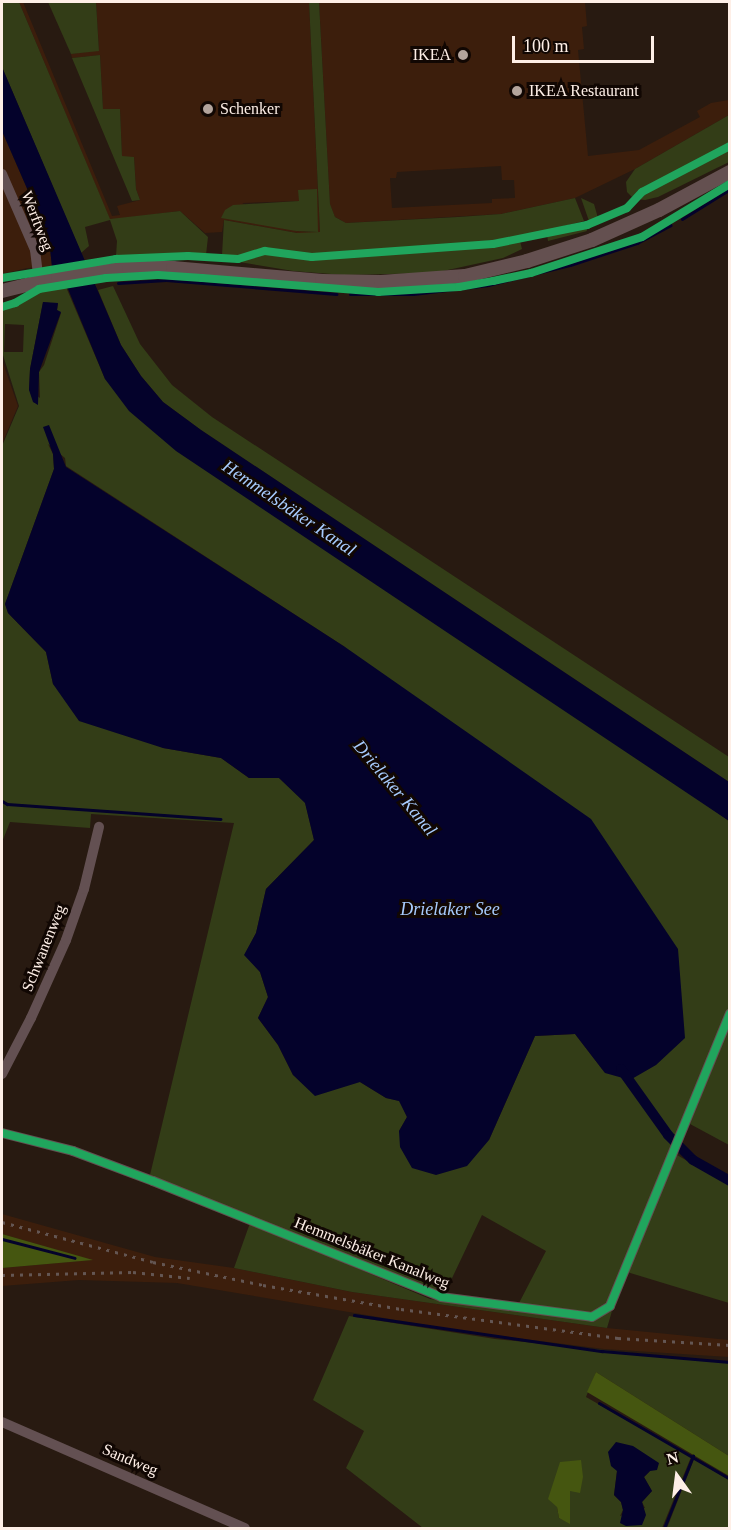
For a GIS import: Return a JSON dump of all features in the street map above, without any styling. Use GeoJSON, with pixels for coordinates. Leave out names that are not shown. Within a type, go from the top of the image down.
{"type":"FeatureCollection","features":[{"type":"Feature","properties":{"kind":"main road"},"geometry":{"type":"LineString","coordinates":[[2,291],[39,281],[91,272],[173,268],[322,281],[381,282],[465,276],[527,261],[592,240],[659,210],[729,172]]}},
{"type":"Feature","properties":{"kind":"street","name":"Werftweg"},"geometry":{"type":"LineString","coordinates":[[2,174],[35,250],[39,281]]}},
{"type":"Feature","properties":{"kind":"street","name":"Schwanenweg"},"geometry":{"type":"LineString","coordinates":[[2,1074],[66,940],[84,889],[99,827]]}},
{"type":"Feature","properties":{"kind":"street","name":"Hemmelsbäker Kanalweg"},"geometry":{"type":"LineString","coordinates":[[2,1133],[73,1151],[143,1177],[441,1297],[592,1317],[610,1306],[729,1014]]}},
{"type":"Feature","properties":{"kind":"street","name":"Sandweg"},"geometry":{"type":"LineString","coordinates":[[2,1422],[246,1528]]}},
{"type":"Feature","properties":{"kind":"shaded area"},"geometry":{"type":"Polygon","coordinates":[[[19,2],[23,2],[112,216],[120,215],[117,206],[140,200],[136,189],[134,157],[122,157],[120,109],[103,109],[100,55],[72,58],[71,54],[99,50],[96,2],[309,2],[320,233],[297,233],[224,220],[222,232],[205,233],[180,211],[110,220],[19,2]],[[299,201],[242,203],[296,231],[318,232],[299,201]]]}},
{"type":"Feature","properties":{"kind":"shaded area"},"geometry":{"type":"Polygon","coordinates":[[[319,2],[585,2],[587,26],[582,27],[584,49],[578,50],[588,156],[639,150],[700,117],[697,111],[711,103],[729,100],[729,115],[635,169],[575,198],[501,214],[346,223],[335,217],[330,205],[319,2]],[[501,166],[397,172],[396,178],[390,178],[392,208],[492,203],[492,199],[515,198],[514,180],[502,180],[501,166]]]}},
{"type":"Feature","properties":{"kind":"shaded area"},"geometry":{"type":"Polygon","coordinates":[[[2,131],[49,239],[52,267],[27,268],[2,274],[2,131]]]}},
{"type":"Feature","properties":{"kind":"shaded area"},"geometry":{"type":"Polygon","coordinates":[[[2,360],[18,406],[2,444],[2,360]]]}},
{"type":"Feature","properties":{"kind":"shaded area"},"geometry":{"type":"Polygon","coordinates":[[[2,1214],[155,1257],[234,1268],[352,1292],[607,1328],[729,1340],[729,1357],[604,1349],[467,1332],[177,1283],[79,1280],[2,1286],[2,1268],[91,1260],[2,1234],[2,1214]]]}},
{"type":"Feature","properties":{"kind":"green space"},"geometry":{"type":"Polygon","coordinates":[[[2,2],[19,2],[110,219],[180,211],[208,237],[206,255],[116,256],[117,241],[110,220],[85,227],[89,246],[81,253],[2,67],[2,2]]]}},
{"type":"Feature","properties":{"kind":"green space"},"geometry":{"type":"Polygon","coordinates":[[[48,2],[96,2],[99,51],[71,54],[48,2]]]}},
{"type":"Feature","properties":{"kind":"green space"},"geometry":{"type":"Polygon","coordinates":[[[309,2],[319,2],[330,204],[335,217],[346,223],[501,214],[575,198],[584,221],[528,235],[458,245],[307,254],[258,249],[242,256],[222,255],[224,220],[297,233],[320,232],[309,2]]]}},
{"type":"Feature","properties":{"kind":"green space"},"geometry":{"type":"Polygon","coordinates":[[[100,55],[103,109],[120,109],[122,156],[134,157],[136,189],[140,200],[132,201],[72,58],[100,55]]]}},
{"type":"Feature","properties":{"kind":"green space"},"geometry":{"type":"Polygon","coordinates":[[[729,115],[729,144],[632,197],[627,192],[626,182],[635,169],[729,115]]]}},
{"type":"Feature","properties":{"kind":"green space"},"geometry":{"type":"Polygon","coordinates":[[[729,148],[729,162],[658,197],[645,200],[636,199],[729,148]]]}},
{"type":"Feature","properties":{"kind":"green space"},"geometry":{"type":"Polygon","coordinates":[[[317,189],[318,232],[296,231],[221,218],[225,210],[233,205],[299,201],[298,190],[317,189]]]}},
{"type":"Feature","properties":{"kind":"green space"},"geometry":{"type":"Polygon","coordinates":[[[581,198],[594,204],[598,218],[589,221],[581,198]]]}},
{"type":"Feature","properties":{"kind":"green space"},"geometry":{"type":"Polygon","coordinates":[[[585,226],[587,231],[548,241],[547,235],[585,226]]]}},
{"type":"Feature","properties":{"kind":"green space"},"geometry":{"type":"Polygon","coordinates":[[[520,241],[522,249],[503,258],[434,273],[344,275],[293,271],[227,260],[246,259],[259,253],[311,258],[520,241]]]}},
{"type":"Feature","properties":{"kind":"green space"},"geometry":{"type":"Polygon","coordinates":[[[113,286],[140,344],[172,385],[212,417],[729,757],[729,782],[201,430],[163,402],[141,376],[121,345],[98,290],[113,286]]]}},
{"type":"Feature","properties":{"kind":"green space"},"geometry":{"type":"Polygon","coordinates":[[[66,287],[105,379],[729,821],[729,1014],[610,1299],[603,1309],[592,1313],[518,1305],[546,1251],[482,1215],[444,1295],[150,1175],[234,823],[91,814],[90,828],[10,822],[2,842],[2,446],[19,406],[2,352],[2,310],[17,306],[40,292],[66,287]],[[43,302],[30,369],[29,390],[40,398],[39,372],[44,365],[61,313],[57,310],[58,304],[43,302]],[[5,324],[4,352],[23,352],[24,325],[5,324]],[[48,444],[53,454],[54,469],[5,604],[8,613],[46,652],[53,684],[163,748],[221,758],[249,778],[279,778],[305,802],[314,840],[266,889],[256,933],[245,954],[260,972],[268,997],[258,1018],[278,1045],[293,1075],[360,1082],[386,1098],[400,1101],[407,1117],[399,1131],[489,1140],[535,1036],[575,1034],[605,1073],[345,647],[66,466],[65,458],[48,444]]]}},
{"type":"Feature","properties":{"kind":"green space"},"geometry":{"type":"Polygon","coordinates":[[[729,1027],[729,1145],[690,1124],[729,1027]]]}},
{"type":"Feature","properties":{"kind":"green space"},"geometry":{"type":"Polygon","coordinates":[[[677,1155],[729,1185],[729,1303],[627,1272],[677,1155]]]}},
{"type":"Feature","properties":{"kind":"green space"},"geometry":{"type":"Polygon","coordinates":[[[250,1223],[430,1299],[590,1321],[612,1311],[607,1328],[352,1292],[234,1268],[250,1223]]]}},
{"type":"Feature","properties":{"kind":"green space"},"geometry":{"type":"Polygon","coordinates":[[[2,1234],[93,1260],[2,1268],[2,1234]]]}},
{"type":"Feature","properties":{"kind":"green space"},"geometry":{"type":"Polygon","coordinates":[[[349,1316],[495,1339],[729,1363],[729,1456],[596,1372],[586,1397],[691,1457],[662,1528],[423,1528],[346,1468],[364,1431],[313,1400],[349,1316]],[[580,1460],[557,1507],[559,1518],[570,1523],[570,1491],[580,1460]],[[617,1471],[614,1495],[621,1502],[623,1510],[620,1516],[645,1508],[642,1502],[652,1491],[644,1477],[650,1471],[617,1471]]]}},
{"type":"Feature","properties":{"kind":"green space"},"geometry":{"type":"Polygon","coordinates":[[[596,1372],[729,1456],[729,1476],[587,1392],[596,1372]]]}},
{"type":"Feature","properties":{"kind":"green space"},"geometry":{"type":"Polygon","coordinates":[[[694,1459],[729,1480],[729,1528],[667,1528],[694,1459]]]}},
{"type":"Feature","properties":{"kind":"green space"},"geometry":{"type":"Polygon","coordinates":[[[581,1460],[583,1477],[580,1493],[570,1491],[570,1524],[559,1518],[557,1507],[548,1499],[560,1462],[581,1460]]]}},
{"type":"Feature","properties":{"kind":"water","name":"Hemmelsbäker Kanal"},"geometry":{"type":"Polygon","coordinates":[[[2,67],[121,345],[141,376],[163,402],[201,430],[729,782],[729,821],[176,451],[129,411],[105,379],[59,267],[52,267],[49,239],[2,131],[2,67]]]}},
{"type":"Feature","properties":{"kind":"water"},"geometry":{"type":"Polygon","coordinates":[[[43,302],[58,303],[57,310],[61,312],[39,372],[38,405],[33,402],[29,390],[30,369],[43,302]]]}},
{"type":"Feature","properties":{"kind":"water","name":"Drielaker See"},"geometry":{"type":"Polygon","coordinates":[[[49,425],[66,467],[345,647],[591,819],[678,949],[685,1038],[656,1065],[630,1080],[605,1073],[575,1034],[535,1036],[489,1140],[467,1166],[436,1175],[412,1168],[400,1147],[399,1131],[407,1117],[399,1101],[386,1098],[360,1082],[315,1096],[293,1075],[278,1045],[258,1018],[268,997],[260,972],[244,955],[256,933],[266,889],[314,840],[305,803],[279,778],[249,778],[221,758],[163,748],[79,721],[53,684],[46,652],[8,613],[5,604],[54,469],[53,454],[43,427],[49,425]]]}},
{"type":"Feature","properties":{"kind":"water"},"geometry":{"type":"Polygon","coordinates":[[[616,1442],[633,1446],[659,1463],[657,1470],[650,1471],[644,1477],[652,1491],[642,1502],[646,1515],[642,1525],[626,1526],[620,1523],[623,1510],[621,1502],[614,1495],[617,1471],[611,1466],[608,1452],[616,1442]]]}},
{"type":"Feature","properties":{"kind":"pier"},"geometry":{"type":"Polygon","coordinates":[[[87,263],[94,282],[63,287],[57,268],[87,263]]]}},
{"type":"Feature","properties":{"kind":"waterway"},"geometry":{"type":"LineString","coordinates":[[682,219],[730,189]]}},
{"type":"Feature","properties":{"kind":"waterway"},"geometry":{"type":"LineString","coordinates":[[350,294],[413,294],[488,285],[570,265],[637,243],[671,225]]}},
{"type":"Feature","properties":{"kind":"waterway"},"geometry":{"type":"LineString","coordinates":[[118,283],[166,280],[336,294]]}},
{"type":"Feature","properties":{"kind":"waterway"},"geometry":{"type":"LineString","coordinates":[[2,801],[7,804],[220,819]]}},
{"type":"Feature","properties":{"kind":"waterway","name":"Drielaker Kanal"},"geometry":{"type":"LineString","coordinates":[[621,1069],[668,1135],[693,1160],[730,1181]]}},
{"type":"Feature","properties":{"kind":"waterway"},"geometry":{"type":"LineString","coordinates":[[2,1239],[75,1258]]}},
{"type":"Feature","properties":{"kind":"waterway"},"geometry":{"type":"LineString","coordinates":[[354,1315],[602,1351],[730,1362]]}},
{"type":"Feature","properties":{"kind":"waterway"},"geometry":{"type":"LineString","coordinates":[[599,1403],[730,1479]]}},
{"type":"Feature","properties":{"kind":"waterway"},"geometry":{"type":"LineString","coordinates":[[664,1528],[693,1456]]}},
{"type":"Feature","properties":{"kind":"railway"},"geometry":{"type":"LineString","coordinates":[[2,1222],[153,1262],[263,1285],[401,1309],[618,1338],[730,1345]]}},
{"type":"Feature","properties":{"kind":"railway"},"geometry":{"type":"LineString","coordinates":[[2,1275],[133,1272],[190,1278]]}},
{"type":"Feature","properties":{"kind":"cycle path"},"geometry":{"type":"LineString","coordinates":[[2,278],[116,259],[188,256],[238,259],[265,251],[312,257],[493,244],[587,225],[627,208],[642,192],[730,146]]}},
{"type":"Feature","properties":{"kind":"cycle path"},"geometry":{"type":"LineString","coordinates":[[2,307],[15,303],[39,289],[106,278],[158,275],[378,292],[459,287],[531,273],[642,237],[730,184]]}},
{"type":"Feature","properties":{"kind":"cycle path"},"geometry":{"type":"LineString","coordinates":[[2,1133],[73,1151],[441,1297],[592,1317],[610,1306],[730,1014]]}},
{"type":"Feature","properties":{"kind":"place","name":"IKEA"},"geometry":{"type":"Point","coordinates":[463,55]}},
{"type":"Feature","properties":{"kind":"place","name":"IKEA Restaurant"},"geometry":{"type":"Point","coordinates":[517,91]}},
{"type":"Feature","properties":{"kind":"place","name":"Schenker"},"geometry":{"type":"Point","coordinates":[208,109]}}]}
